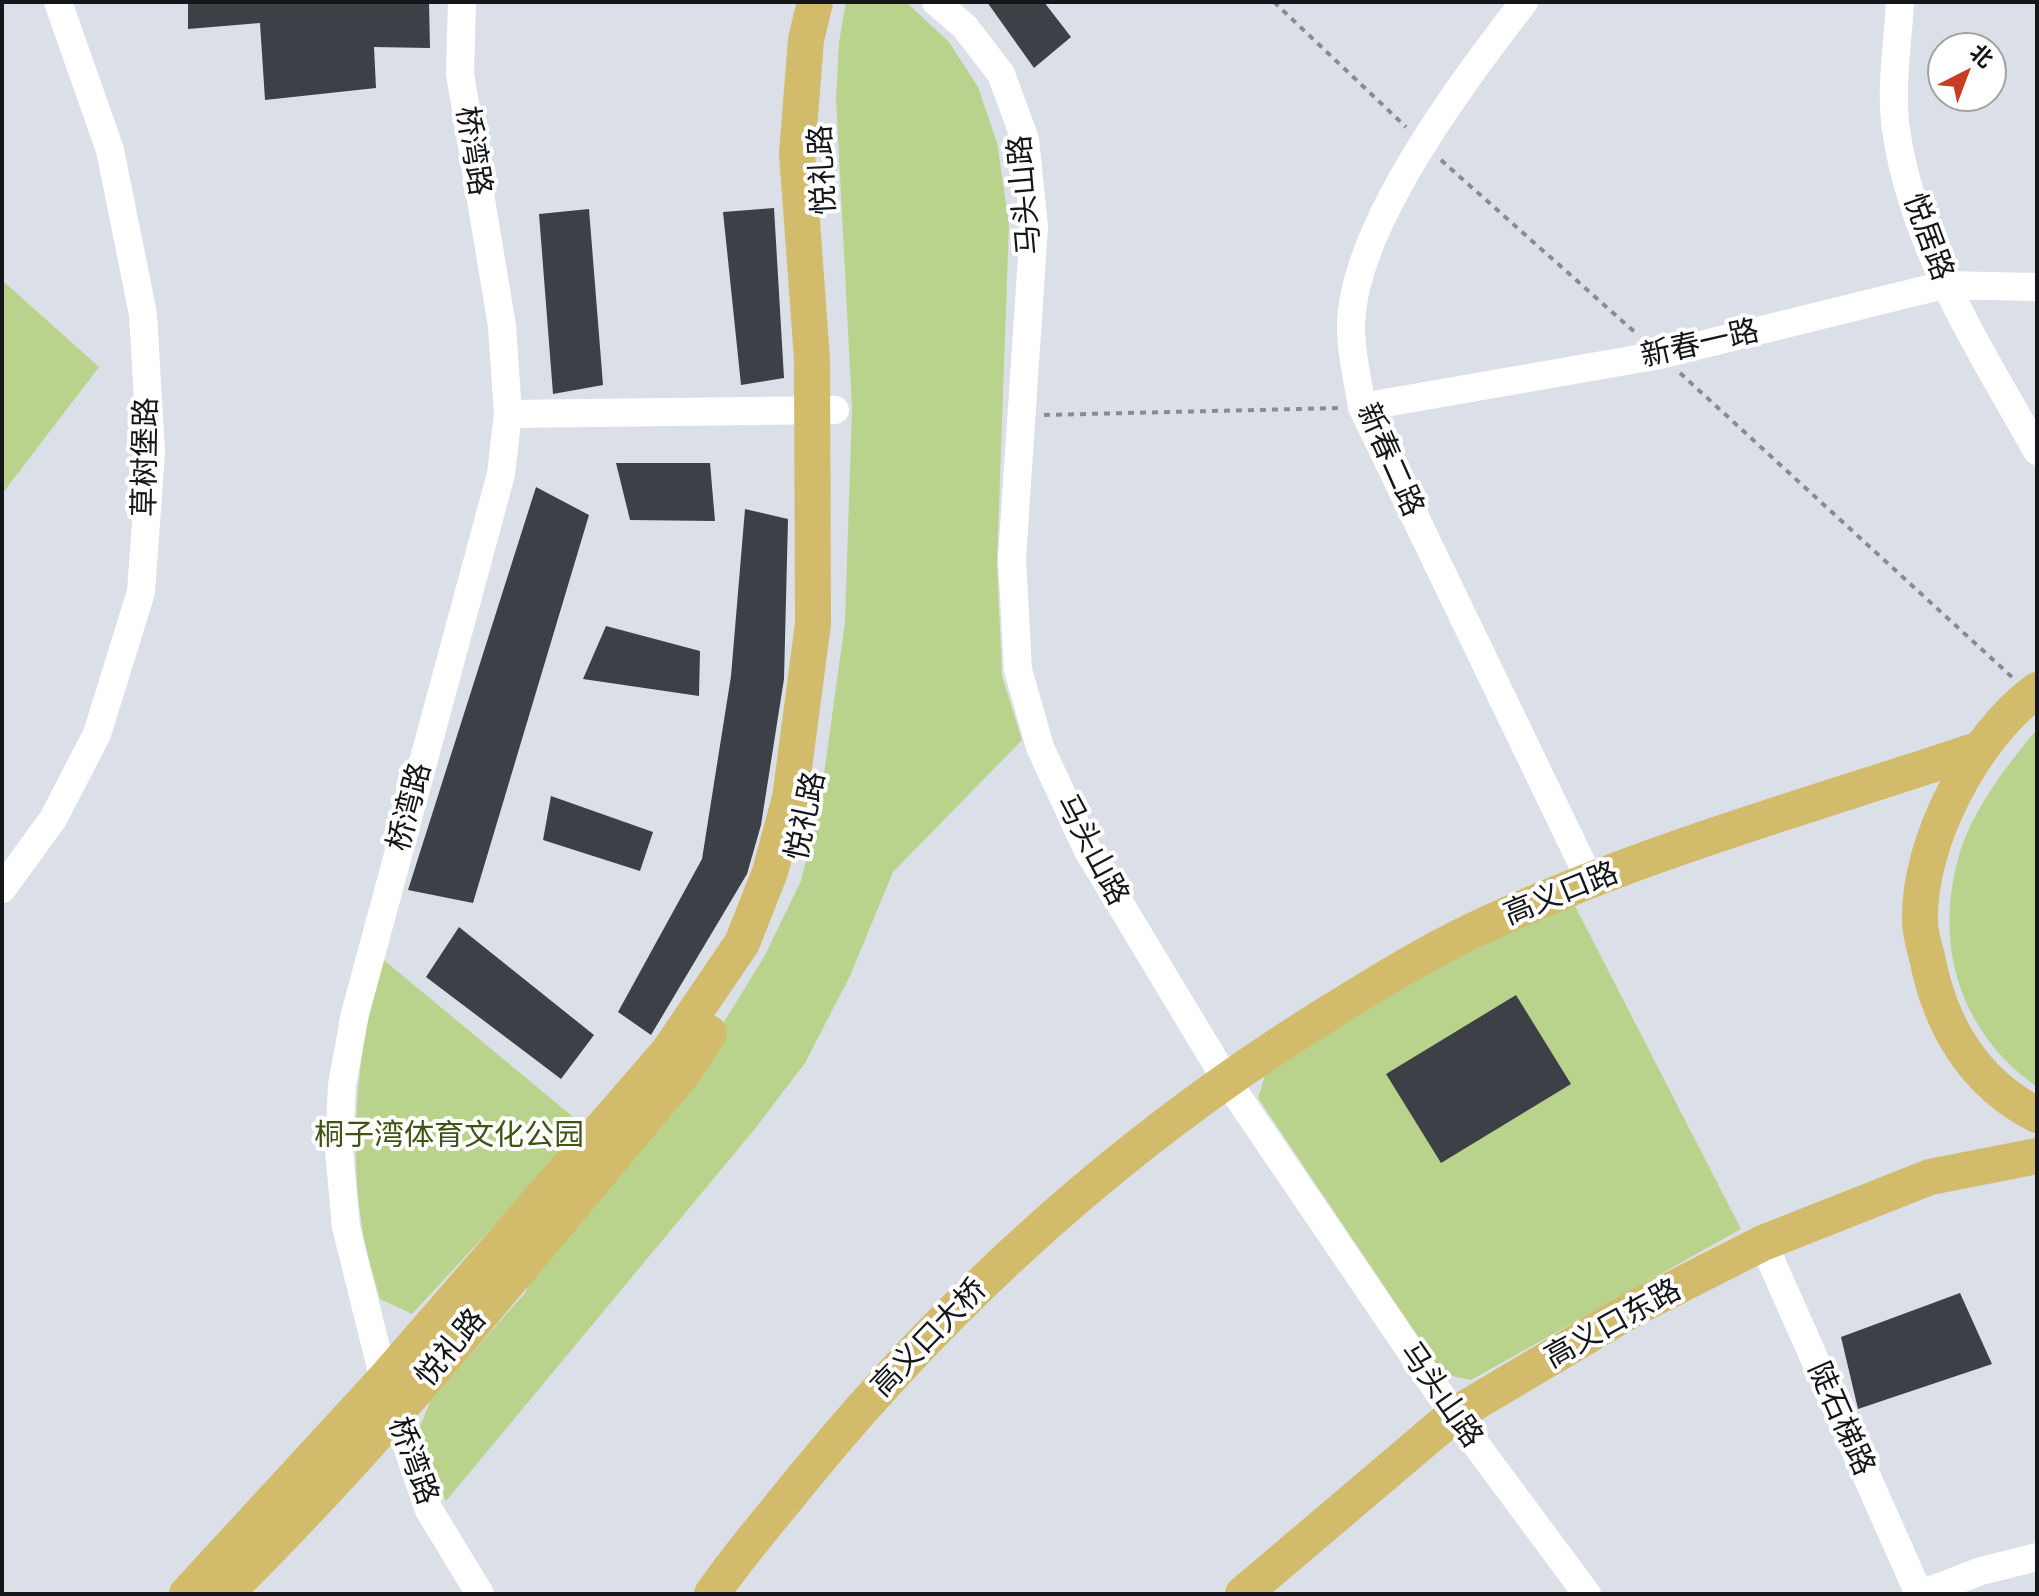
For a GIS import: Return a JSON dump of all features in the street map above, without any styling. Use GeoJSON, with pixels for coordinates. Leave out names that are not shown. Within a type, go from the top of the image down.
{"type":"FeatureCollection","features":[{"type":"Feature","properties":{"kind":"main road","name":"悦礼路"},"geometry":{"type":"LineString","coordinates":[[815,2],[806,40],[797,153],[824,410]]}},
{"type":"Feature","properties":{"kind":"main road","name":"悦礼路"},"geometry":{"type":"LineString","coordinates":[[328,1464],[390,1397],[668,1052],[742,943],[770,872],[790,798],[811,640],[824,410],[818,83],[830,2]]}},
{"type":"Feature","properties":{"kind":"main road"},"geometry":{"type":"LineString","coordinates":[[2037,690],[1980,749],[1946,804],[1928,867],[1920,921],[1931,980],[1950,1033],[1982,1076],[2037,1115]]}},
{"type":"Feature","properties":{"kind":"main road","name":"高义口路"},"geometry":{"type":"LineString","coordinates":[[1178,1114],[1225,1078],[1357,996],[1469,932],[1590,880],[1980,749]]}},
{"type":"Feature","properties":{"kind":"main road","name":"高义口大桥"},"geometry":{"type":"LineString","coordinates":[[712,1594],[846,1426],[923,1342],[1034,1231],[1178,1114]]}},
{"type":"Feature","properties":{"kind":"main road","name":"高义口东路"},"geometry":{"type":"LineString","coordinates":[[1243,1594],[1454,1415],[1631,1310],[1763,1243],[1930,1177],[2037,1156]]}},
{"type":"Feature","properties":{"kind":"main road"},"geometry":{"type":"LineString","coordinates":[[187,1594],[328,1464]]}},
{"type":"Feature","properties":{"kind":"main road"},"geometry":{"type":"LineString","coordinates":[[225,1594],[328,1464]]}},
{"type":"Feature","properties":{"kind":"street","name":"草树堡路"},"geometry":{"type":"LineString","coordinates":[[2,889],[53,819],[97,734],[141,592],[151,452],[143,314],[110,150],[58,2]]}},
{"type":"Feature","properties":{"kind":"street","name":"桥湾路"},"geometry":{"type":"LineString","coordinates":[[462,2],[460,74],[502,326],[508,414],[501,474],[355,1014],[342,1085],[339,1150],[346,1227],[390,1397],[429,1510],[480,1594]]}},
{"type":"Feature","properties":{"kind":"street","name":"马头山路"},"geometry":{"type":"LineString","coordinates":[[936,2],[965,27],[1001,74],[1025,139],[1034,227],[1013,574],[1018,670],[1040,747],[1087,849],[1225,1078],[1454,1415],[1587,1594]]}},
{"type":"Feature","properties":{"kind":"street","name":"新春二路"},"geometry":{"type":"LineString","coordinates":[[1524,2],[1424,144],[1386,211],[1362,269],[1351,327],[1362,407],[1590,880]]}},
{"type":"Feature","properties":{"kind":"street","name":"悦居路"},"geometry":{"type":"LineString","coordinates":[[1900,2],[1896,127],[1909,190],[1944,285],[2037,451]]}},
{"type":"Feature","properties":{"kind":"street","name":"新春一路"},"geometry":{"type":"LineString","coordinates":[[1362,407],[1660,355],[1944,285],[2037,287]]}},
{"type":"Feature","properties":{"kind":"street"},"geometry":{"type":"LineString","coordinates":[[508,414],[824,410]]}},
{"type":"Feature","properties":{"kind":"street","name":"陡石梯路"},"geometry":{"type":"LineString","coordinates":[[1763,1243],[1920,1594]]}},
{"type":"Feature","properties":{"kind":"street"},"geometry":{"type":"LineString","coordinates":[[1920,1594],[1981,1571],[2037,1557]]}},
{"type":"Feature","properties":{"kind":"path"},"geometry":{"type":"LineString","coordinates":[[1022,415],[1362,407]]}},
{"type":"Feature","properties":{"kind":"green space"},"geometry":{"type":"Polygon","coordinates":[[[846,2],[906,2],[949,42],[978,87],[997,143],[1009,224],[997,563],[1002,676],[1022,740],[893,872],[850,976],[805,1063],[754,1130],[446,1501],[421,1449],[418,1432],[431,1399],[525,1293],[541,1255],[688,1080],[764,957],[801,881],[820,803],[845,622],[852,408],[836,98],[839,42],[846,2]]]}},
{"type":"Feature","properties":{"kind":"green space"},"geometry":{"type":"Polygon","coordinates":[[[2,280],[99,367],[2,494],[2,280]]]}},
{"type":"Feature","properties":{"kind":"green space"},"geometry":{"type":"Polygon","coordinates":[[[2037,729],[2037,1087],[1989,1041],[1972,1015],[1952,956],[1950,925],[1951,892],[1958,859],[1971,824],[2002,774],[2037,729]]]}},
{"type":"Feature","properties":{"kind":"green space"},"geometry":{"type":"Polygon","coordinates":[[[1574,904],[1741,1229],[1471,1380],[1443,1374],[1258,1098],[1266,1072],[1475,944],[1574,904]]]}},
{"type":"Feature","properties":{"kind":"green space","name":"桐子湾体育文化公园"},"geometry":{"type":"Polygon","coordinates":[[[379,956],[590,1131],[514,1204],[412,1314],[380,1299],[364,1240],[357,1186],[358,1087],[379,956]]]}},
{"type":"Feature","properties":{"kind":"building"},"geometry":{"type":"Polygon","coordinates":[[[188,2],[429,2],[430,48],[374,47],[376,88],[265,100],[260,23],[188,29],[188,2]]]}},
{"type":"Feature","properties":{"kind":"building"},"geometry":{"type":"Polygon","coordinates":[[[987,2],[1044,2],[1071,37],[1034,68],[987,2]]]}},
{"type":"Feature","properties":{"kind":"building"},"geometry":{"type":"Polygon","coordinates":[[[774,208],[784,378],[741,385],[723,212],[774,208]]]}},
{"type":"Feature","properties":{"kind":"building"},"geometry":{"type":"Polygon","coordinates":[[[589,209],[603,385],[553,394],[539,214],[589,209]]]}},
{"type":"Feature","properties":{"kind":"building"},"geometry":{"type":"Polygon","coordinates":[[[616,463],[710,463],[715,521],[630,520],[616,463]]]}},
{"type":"Feature","properties":{"kind":"building"},"geometry":{"type":"Polygon","coordinates":[[[536,487],[589,515],[473,903],[408,890],[536,487]]]}},
{"type":"Feature","properties":{"kind":"building"},"geometry":{"type":"Polygon","coordinates":[[[745,509],[788,519],[784,679],[761,825],[747,874],[651,1035],[618,1012],[702,859],[731,676],[745,509]]]}},
{"type":"Feature","properties":{"kind":"building"},"geometry":{"type":"Polygon","coordinates":[[[606,626],[700,651],[699,696],[583,679],[606,626]]]}},
{"type":"Feature","properties":{"kind":"building"},"geometry":{"type":"Polygon","coordinates":[[[551,796],[653,832],[640,871],[543,840],[551,796]]]}},
{"type":"Feature","properties":{"kind":"building"},"geometry":{"type":"Polygon","coordinates":[[[459,927],[594,1035],[561,1079],[426,977],[459,927]]]}},
{"type":"Feature","properties":{"kind":"building"},"geometry":{"type":"Polygon","coordinates":[[[1516,995],[1571,1084],[1441,1163],[1386,1074],[1516,995]]]}},
{"type":"Feature","properties":{"kind":"building"},"geometry":{"type":"Polygon","coordinates":[[[1960,1293],[1992,1364],[1858,1409],[1841,1337],[1960,1293]]]}}]}
